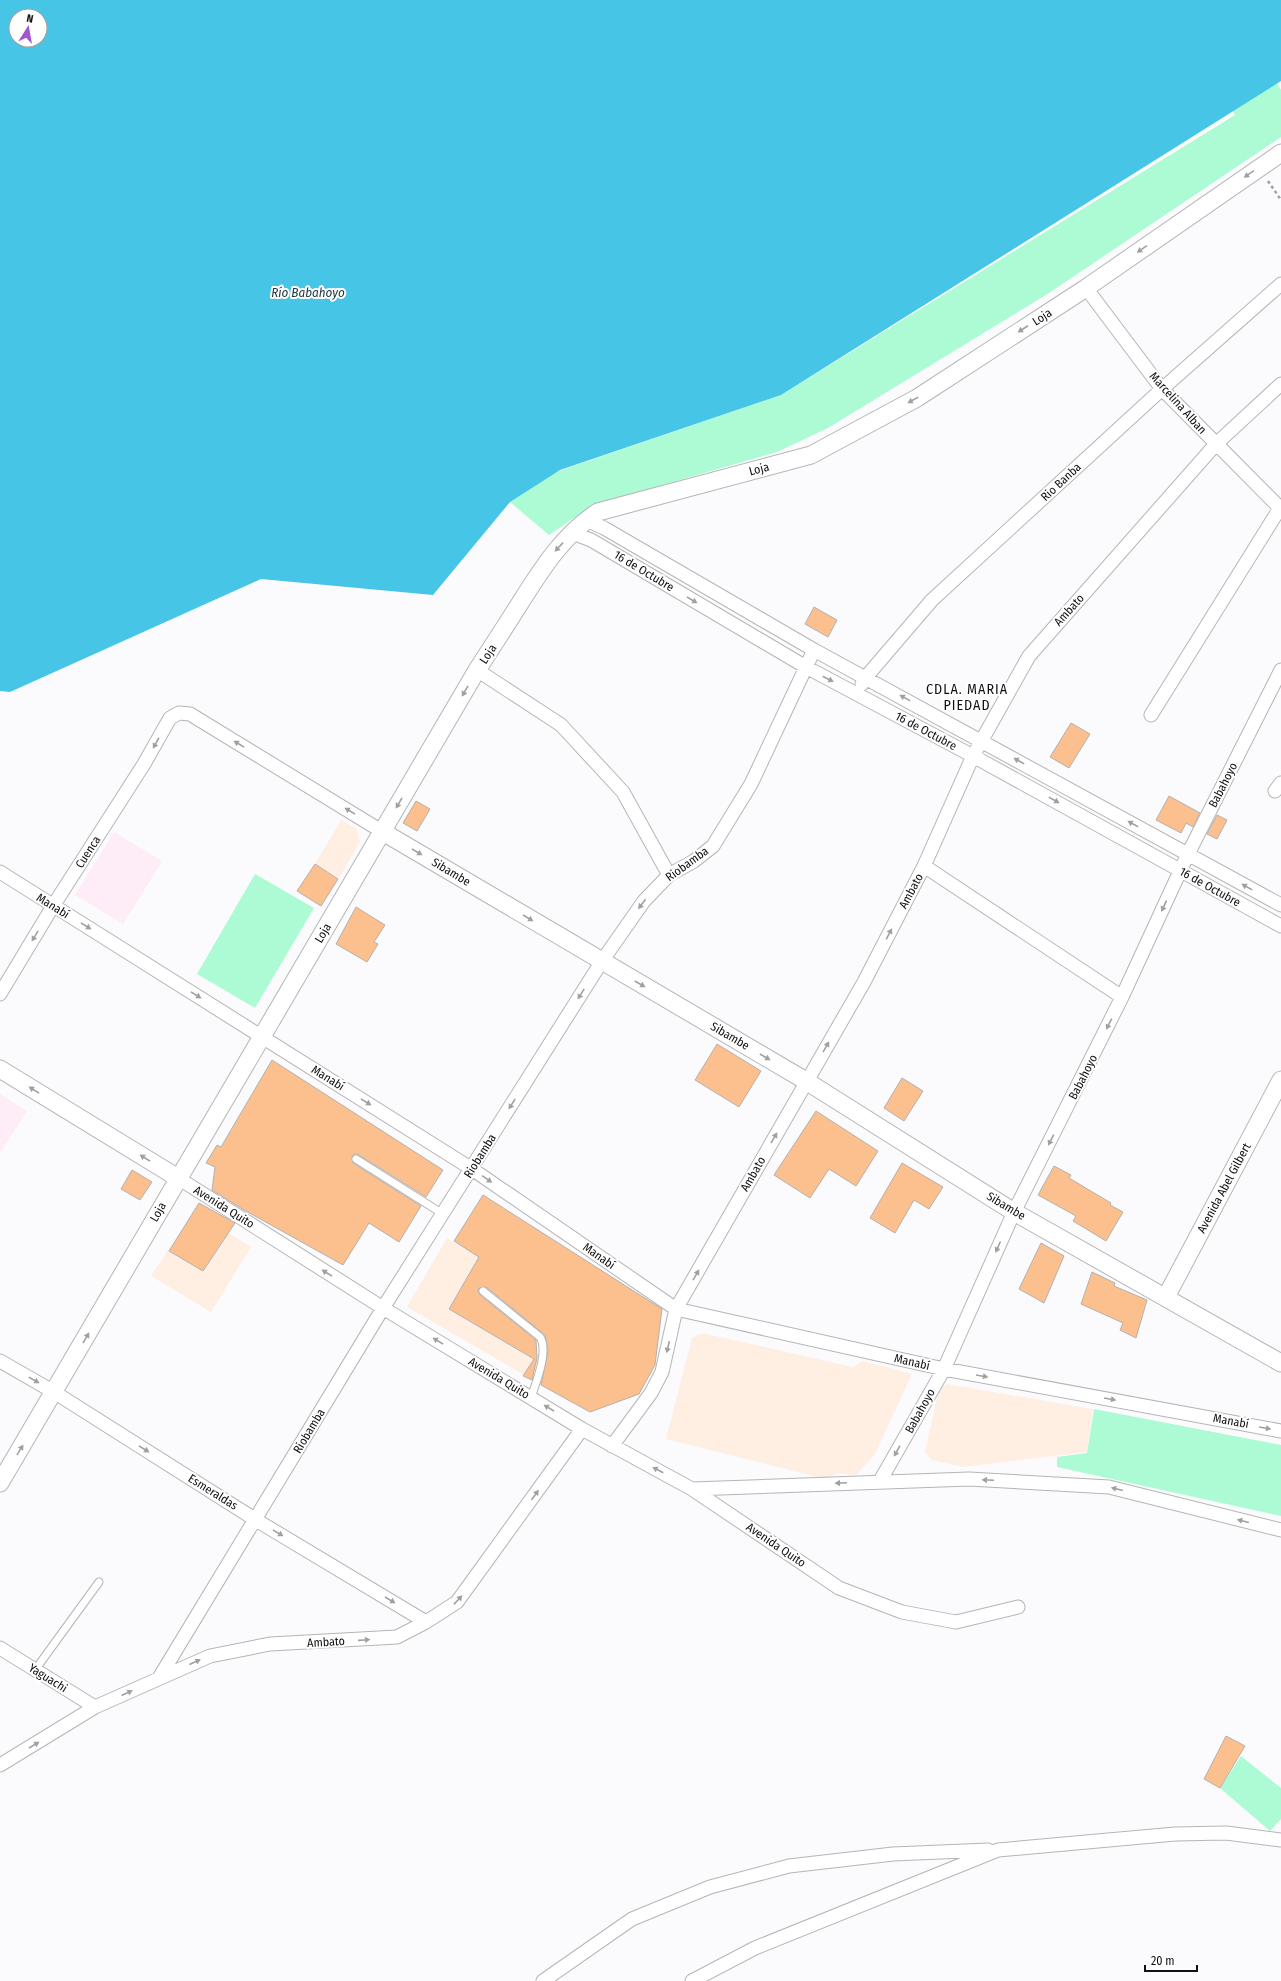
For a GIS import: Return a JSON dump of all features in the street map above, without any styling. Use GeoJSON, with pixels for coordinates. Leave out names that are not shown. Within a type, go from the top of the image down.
{"type":"FeatureCollection","features":[{"type":"Feature","properties":{"kind":"street","name":"Loja"},"geometry":{"type":"LineString","coordinates":[[0,1483],[477,670],[550,556],[572,533],[586,520],[598,512],[811,455],[917,398],[1086,288],[1281,153]]}},
{"type":"Feature","properties":{"kind":"street","name":"Rio Banba"},"geometry":{"type":"LineString","coordinates":[[857,694],[866,677],[932,600],[1162,389],[1281,284]]}},
{"type":"Feature","properties":{"kind":"street","name":"Marcelina Alban"},"geometry":{"type":"LineString","coordinates":[[1086,288],[1162,389],[1280,508]]}},
{"type":"Feature","properties":{"kind":"street","name":"Ambato"},"geometry":{"type":"LineString","coordinates":[[612,1446],[651,1393],[662,1372],[676,1309],[864,982],[924,866],[981,740],[1028,656],[1216,444],[1281,384]]}},
{"type":"Feature","properties":{"kind":"street"},"geometry":{"type":"LineString","coordinates":[[1151,715],[1280,508]]}},
{"type":"Feature","properties":{"kind":"street","name":"16 de Octubre"},"geometry":{"type":"LineString","coordinates":[[586,520],[604,528],[814,650],[866,677],[1281,905]]}},
{"type":"Feature","properties":{"kind":"street","name":"16 de Octubre"},"geometry":{"type":"LineString","coordinates":[[572,533],[591,540],[806,668],[973,756],[1281,926]]}},
{"type":"Feature","properties":{"kind":"street","name":"Riobamba"},"geometry":{"type":"LineString","coordinates":[[159,1678],[383,1308],[602,961],[644,901],[669,875],[694,861],[713,846],[751,784],[814,650]]}},
{"type":"Feature","properties":{"kind":"street"},"geometry":{"type":"LineString","coordinates":[[477,670],[561,725],[623,792],[669,875]]}},
{"type":"Feature","properties":{"kind":"street","name":"Babahoyo"},"geometry":{"type":"LineString","coordinates":[[880,1481],[944,1369],[1014,1212],[1122,997],[1188,854],[1281,670]]}},
{"type":"Feature","properties":{"kind":"street","name":"Sibambe"},"geometry":{"type":"LineString","coordinates":[[179,713],[190,714],[383,832],[806,1081],[1014,1212],[1281,1362]]}},
{"type":"Feature","properties":{"kind":"street","name":"Cuenca"},"geometry":{"type":"LineString","coordinates":[[0,994],[53,906],[144,764],[170,718],[179,713]]}},
{"type":"Feature","properties":{"kind":"street"},"geometry":{"type":"LineString","coordinates":[[924,866],[1122,997]]}},
{"type":"Feature","properties":{"kind":"street","name":"Manabí"},"geometry":{"type":"LineString","coordinates":[[0,872],[472,1169],[676,1309],[944,1369],[1281,1431]]}},
{"type":"Feature","properties":{"kind":"street","name":"Avenida Quito"},"geometry":{"type":"LineString","coordinates":[[0,1069],[178,1178],[383,1308],[582,1429],[692,1488],[839,1588],[902,1612],[956,1622],[1018,1607]]}},
{"type":"Feature","properties":{"kind":"street","name":"Avenida Abel Gilbert"},"geometry":{"type":"LineString","coordinates":[[1166,1297],[1281,1080]]}},
{"type":"Feature","properties":{"kind":"street","name":"Esmeraldas"},"geometry":{"type":"LineString","coordinates":[[0,1361],[54,1392],[256,1520],[426,1622]]}},
{"type":"Feature","properties":{"kind":"street","name":"Ambato"},"geometry":{"type":"LineString","coordinates":[[0,1765],[95,1707],[210,1656],[270,1644],[397,1637],[426,1622],[457,1602],[582,1429]]}},
{"type":"Feature","properties":{"kind":"street"},"geometry":{"type":"LineString","coordinates":[[692,1488],[969,1479],[1109,1486],[1281,1530]]}},
{"type":"Feature","properties":{"kind":"street","name":"Yaguachi"},"geometry":{"type":"LineString","coordinates":[[0,1648],[95,1707]]}},
{"type":"Feature","properties":{"kind":"street"},"geometry":{"type":"LineString","coordinates":[[543,1981],[632,1919],[710,1887],[789,1866],[892,1854],[998,1850],[1175,1834],[1226,1833],[1281,1840]]}},
{"type":"Feature","properties":{"kind":"street"},"geometry":{"type":"LineString","coordinates":[[692,1981],[755,1948],[998,1850]]}},
{"type":"Feature","properties":{"kind":"lane"},"geometry":{"type":"LineString","coordinates":[[356,1159],[443,1214]]}},
{"type":"Feature","properties":{"kind":"lane"},"geometry":{"type":"LineString","coordinates":[[483,1291],[540,1337],[543,1342],[544,1348],[540,1369],[531,1398]]}},
{"type":"Feature","properties":{"kind":"lane"},"geometry":{"type":"LineString","coordinates":[[35,1670],[99,1582]]}},
{"type":"Feature","properties":{"kind":"shaded area"},"geometry":{"type":"Polygon","coordinates":[[[341,820],[357,829],[360,842],[339,878],[315,864],[341,820]]]}},
{"type":"Feature","properties":{"kind":"shaded area"},"geometry":{"type":"Polygon","coordinates":[[[114,832],[162,861],[123,924],[75,895],[114,832]]]}},
{"type":"Feature","properties":{"kind":"shaded area"},"geometry":{"type":"Polygon","coordinates":[[[0,1094],[27,1111],[0,1153],[0,1094]]]}},
{"type":"Feature","properties":{"kind":"shaded area"},"geometry":{"type":"Polygon","coordinates":[[[229,1233],[251,1247],[211,1312],[151,1276],[168,1250],[203,1271],[229,1233]]]}},
{"type":"Feature","properties":{"kind":"shaded area"},"geometry":{"type":"Polygon","coordinates":[[[447,1238],[479,1257],[448,1309],[533,1359],[524,1375],[407,1307],[447,1238]]]}},
{"type":"Feature","properties":{"kind":"shaded area"},"geometry":{"type":"Polygon","coordinates":[[[702,1333],[853,1367],[863,1361],[912,1374],[875,1454],[856,1475],[838,1473],[826,1479],[666,1439],[692,1338],[702,1333]]]}},
{"type":"Feature","properties":{"kind":"shaded area"},"geometry":{"type":"Polygon","coordinates":[[[947,1384],[1093,1409],[1087,1452],[963,1467],[932,1460],[925,1452],[939,1388],[947,1384]]]}},
{"type":"Feature","properties":{"kind":"green space"},"geometry":{"type":"Polygon","coordinates":[[[1274,78],[1281,90],[1281,137],[1049,293],[828,428],[777,452],[593,505],[549,535],[510,502],[527,482],[781,395],[1235,115],[1229,106],[1274,78]]]}},
{"type":"Feature","properties":{"kind":"green space"},"geometry":{"type":"Polygon","coordinates":[[[255,874],[314,908],[255,1008],[197,974],[255,874]]]}},
{"type":"Feature","properties":{"kind":"green space"},"geometry":{"type":"Polygon","coordinates":[[[1094,1409],[1281,1445],[1281,1516],[1057,1467],[1057,1457],[1087,1453],[1094,1409]]]}},
{"type":"Feature","properties":{"kind":"green space"},"geometry":{"type":"Polygon","coordinates":[[[1241,1756],[1281,1788],[1281,1819],[1270,1831],[1220,1788],[1241,1756]]]}},
{"type":"Feature","properties":{"kind":"water","name":"Río Babahoyo"},"geometry":{"type":"Polygon","coordinates":[[[0,0],[1281,0],[1281,81],[781,395],[560,470],[510,502],[433,595],[261,579],[10,692],[0,691],[0,0]]]}},
{"type":"Feature","properties":{"kind":"building"},"geometry":{"type":"Polygon","coordinates":[[[814,607],[837,620],[828,637],[805,624],[814,607]]]}},
{"type":"Feature","properties":{"kind":"building"},"geometry":{"type":"Polygon","coordinates":[[[1071,723],[1090,734],[1069,768],[1050,757],[1071,723]]]}},
{"type":"Feature","properties":{"kind":"building"},"geometry":{"type":"Polygon","coordinates":[[[1169,796],[1200,813],[1193,827],[1186,823],[1181,833],[1156,820],[1169,796]]]}},
{"type":"Feature","properties":{"kind":"building"},"geometry":{"type":"Polygon","coordinates":[[[416,801],[430,809],[417,831],[403,823],[416,801]]]}},
{"type":"Feature","properties":{"kind":"building"},"geometry":{"type":"Polygon","coordinates":[[[1217,815],[1227,820],[1217,839],[1207,834],[1217,815]]]}},
{"type":"Feature","properties":{"kind":"building"},"geometry":{"type":"Polygon","coordinates":[[[315,864],[338,879],[321,906],[297,891],[315,864]]]}},
{"type":"Feature","properties":{"kind":"building"},"geometry":{"type":"Polygon","coordinates":[[[356,907],[385,925],[374,942],[378,944],[367,962],[336,944],[356,907]]]}},
{"type":"Feature","properties":{"kind":"building"},"geometry":{"type":"Polygon","coordinates":[[[717,1044],[761,1071],[739,1107],[695,1080],[717,1044]]]}},
{"type":"Feature","properties":{"kind":"building"},"geometry":{"type":"Polygon","coordinates":[[[272,1060],[443,1170],[426,1197],[359,1155],[354,1154],[352,1157],[353,1163],[421,1206],[399,1242],[369,1223],[343,1265],[244,1210],[212,1190],[215,1167],[206,1163],[217,1145],[221,1147],[272,1060]]]}},
{"type":"Feature","properties":{"kind":"building"},"geometry":{"type":"Polygon","coordinates":[[[902,1078],[923,1091],[904,1121],[884,1108],[902,1078]]]}},
{"type":"Feature","properties":{"kind":"building"},"geometry":{"type":"Polygon","coordinates":[[[816,1111],[878,1151],[856,1186],[829,1169],[810,1198],[774,1175],[816,1111]]]}},
{"type":"Feature","properties":{"kind":"building"},"geometry":{"type":"Polygon","coordinates":[[[902,1163],[943,1187],[929,1209],[914,1200],[895,1233],[870,1218],[902,1163]]]}},
{"type":"Feature","properties":{"kind":"building"},"geometry":{"type":"Polygon","coordinates":[[[1054,1166],[1071,1175],[1069,1178],[1111,1203],[1110,1205],[1123,1212],[1106,1241],[1073,1221],[1076,1216],[1038,1195],[1054,1166]]]}},
{"type":"Feature","properties":{"kind":"building"},"geometry":{"type":"Polygon","coordinates":[[[132,1170],[152,1182],[140,1200],[121,1189],[132,1170]]]}},
{"type":"Feature","properties":{"kind":"building"},"geometry":{"type":"Polygon","coordinates":[[[483,1195],[662,1309],[655,1365],[639,1394],[590,1412],[541,1385],[548,1351],[545,1335],[486,1287],[479,1288],[478,1291],[480,1295],[536,1340],[537,1358],[532,1380],[523,1376],[534,1359],[449,1309],[479,1257],[454,1241],[483,1195]]]}},
{"type":"Feature","properties":{"kind":"building"},"geometry":{"type":"Polygon","coordinates":[[[199,1203],[235,1223],[203,1271],[169,1251],[199,1203]]]}},
{"type":"Feature","properties":{"kind":"building"},"geometry":{"type":"Polygon","coordinates":[[[1041,1243],[1064,1256],[1044,1303],[1019,1289],[1041,1243]]]}},
{"type":"Feature","properties":{"kind":"building"},"geometry":{"type":"Polygon","coordinates":[[[1092,1272],[1115,1283],[1114,1286],[1147,1300],[1136,1338],[1120,1330],[1123,1323],[1081,1304],[1092,1272]]]}},
{"type":"Feature","properties":{"kind":"building"},"geometry":{"type":"Polygon","coordinates":[[[1226,1736],[1245,1746],[1220,1788],[1204,1779],[1226,1736]]]}},
{"type":"Feature","properties":{"kind":"district","name":"CDLA. MARIA PIEDAD"},"geometry":{"type":"Point","coordinates":[967,698]}}]}
